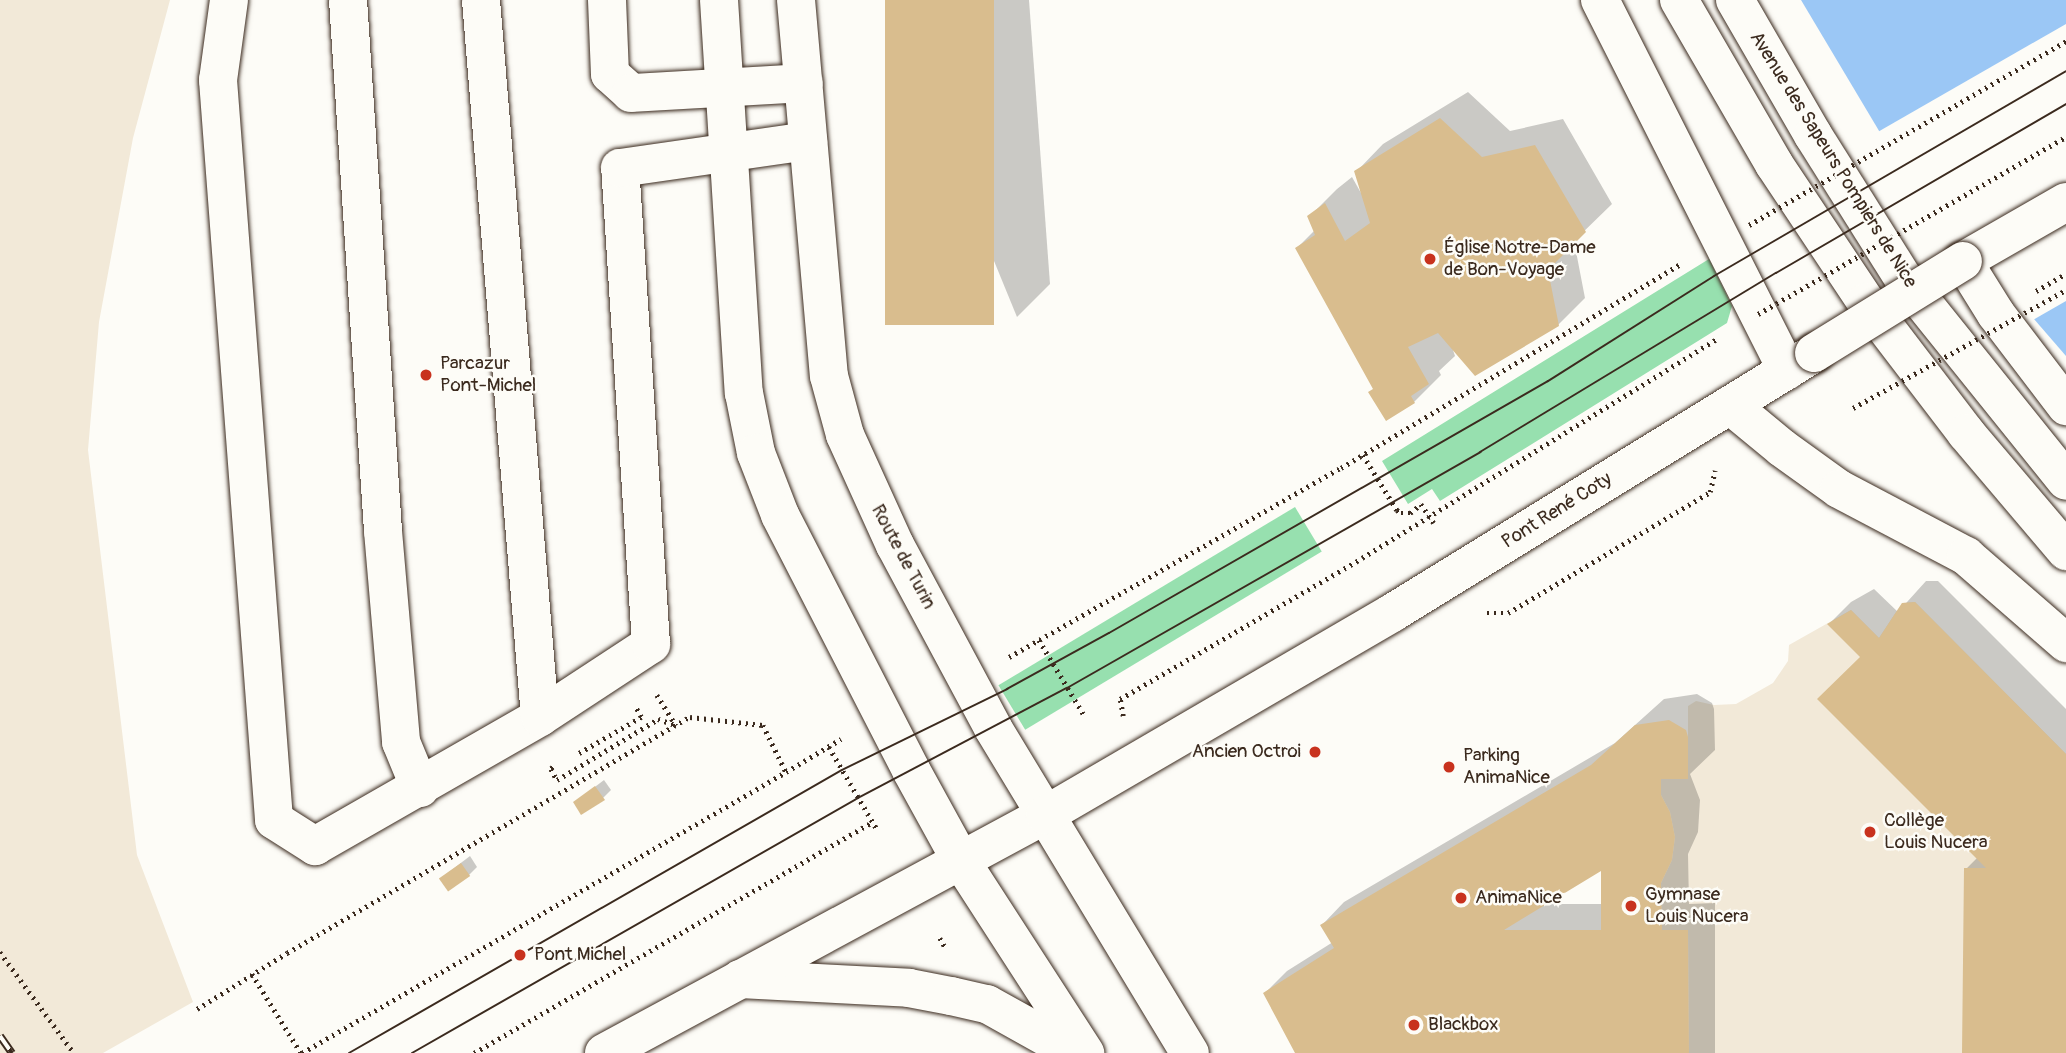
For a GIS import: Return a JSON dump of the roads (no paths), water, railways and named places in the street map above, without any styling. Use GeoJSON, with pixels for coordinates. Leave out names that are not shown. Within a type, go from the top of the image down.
{"type":"FeatureCollection","features":[{"type":"Feature","properties":{"kind":"main road"},"geometry":{"type":"LineString","coordinates":[[229,0],[218,80],[274,820],[315,846],[540,717],[651,644],[620,168],[808,141]]}},
{"type":"Feature","properties":{"kind":"main road"},"geometry":{"type":"LineString","coordinates":[[348,0],[382,517],[401,742],[420,788]]}},
{"type":"Feature","properties":{"kind":"main road"},"geometry":{"type":"LineString","coordinates":[[481,0],[540,717]]}},
{"type":"Feature","properties":{"kind":"main road"},"geometry":{"type":"LineString","coordinates":[[607,0],[610,74],[631,93],[804,83]]}},
{"type":"Feature","properties":{"kind":"main road"},"geometry":{"type":"LineString","coordinates":[[719,0],[744,394],[756,453],[780,515],[824,604],[961,861],[1085,1053]]}},
{"type":"Feature","properties":{"kind":"main road","name":"Route de Turin"},"geometry":{"type":"LineString","coordinates":[[796,0],[829,376],[845,435],[895,544],[993,728],[1190,1053]]}},
{"type":"Feature","properties":{"kind":"main road"},"geometry":{"type":"LineString","coordinates":[[1600,0],[1734,233],[1752,318],[1801,361]]}},
{"type":"Feature","properties":{"kind":"main road"},"geometry":{"type":"LineString","coordinates":[[1679,0],[1774,164],[1866,302],[1966,433],[2066,551]]}},
{"type":"Feature","properties":{"kind":"main road","name":"Avenue des Sapeurs Pompiers de Nice"},"geometry":{"type":"LineString","coordinates":[[1735,0],[1812,135],[1903,278],[2066,481]]}},
{"type":"Feature","properties":{"kind":"main road","name":"Pont René Coty"},"geometry":{"type":"LineString","coordinates":[[604,1053],[961,861],[1131,765],[1391,613],[1963,261],[2066,202]]}},
{"type":"Feature","properties":{"kind":"main road"},"geometry":{"type":"LineString","coordinates":[[1963,261],[2004,325],[2066,405]]}},
{"type":"Feature","properties":{"kind":"main road"},"geometry":{"type":"LineString","coordinates":[[1730,405],[1782,448],[1839,489],[1966,556],[2066,643]]}},
{"type":"Feature","properties":{"kind":"main road"},"geometry":{"type":"LineString","coordinates":[[738,979],[909,988],[951,996],[987,1004],[1075,1053]]}},
{"type":"Feature","properties":{"kind":"water"},"geometry":{"type":"Polygon","coordinates":[[[1801,0],[2066,0],[2066,356],[1897,161],[1801,0]]]}},
{"type":"Feature","properties":{"kind":"tram line"},"geometry":{"type":"LineString","coordinates":[[349,1053],[842,770],[1007,689],[1109,633],[1548,381],[1714,276],[2066,71]]}},
{"type":"Feature","properties":{"kind":"tram line"},"geometry":{"type":"LineString","coordinates":[[412,1053],[858,798],[1067,688],[1480,452],[1776,273],[2066,104]]}},
{"type":"Feature","properties":{"kind":"railway"},"geometry":{"type":"LineString","coordinates":[[0,1036],[12,1053]]}},
{"type":"Feature","properties":{"kind":"place","name":"Église Notre-Dame de Bon-Voyage"},"geometry":{"type":"Point","coordinates":[1430,259]}},
{"type":"Feature","properties":{"kind":"place","name":"Parcazur Pont-Michel"},"geometry":{"type":"Point","coordinates":[426,375]}},
{"type":"Feature","properties":{"kind":"place","name":"Ancien Octroi"},"geometry":{"type":"Point","coordinates":[1315,752]}},
{"type":"Feature","properties":{"kind":"place","name":"Parking AnimaNice"},"geometry":{"type":"Point","coordinates":[1449,767]}},
{"type":"Feature","properties":{"kind":"place","name":"Collège Louis Nucera"},"geometry":{"type":"Point","coordinates":[1870,832]}},
{"type":"Feature","properties":{"kind":"place","name":"AnimaNice"},"geometry":{"type":"Point","coordinates":[1461,898]}},
{"type":"Feature","properties":{"kind":"place","name":"Gymnase Louis Nucera"},"geometry":{"type":"Point","coordinates":[1631,906]}},
{"type":"Feature","properties":{"kind":"place","name":"Pont Michel"},"geometry":{"type":"Point","coordinates":[520,955]}},
{"type":"Feature","properties":{"kind":"place","name":"Blackbox"},"geometry":{"type":"Point","coordinates":[1414,1025]}}]}
